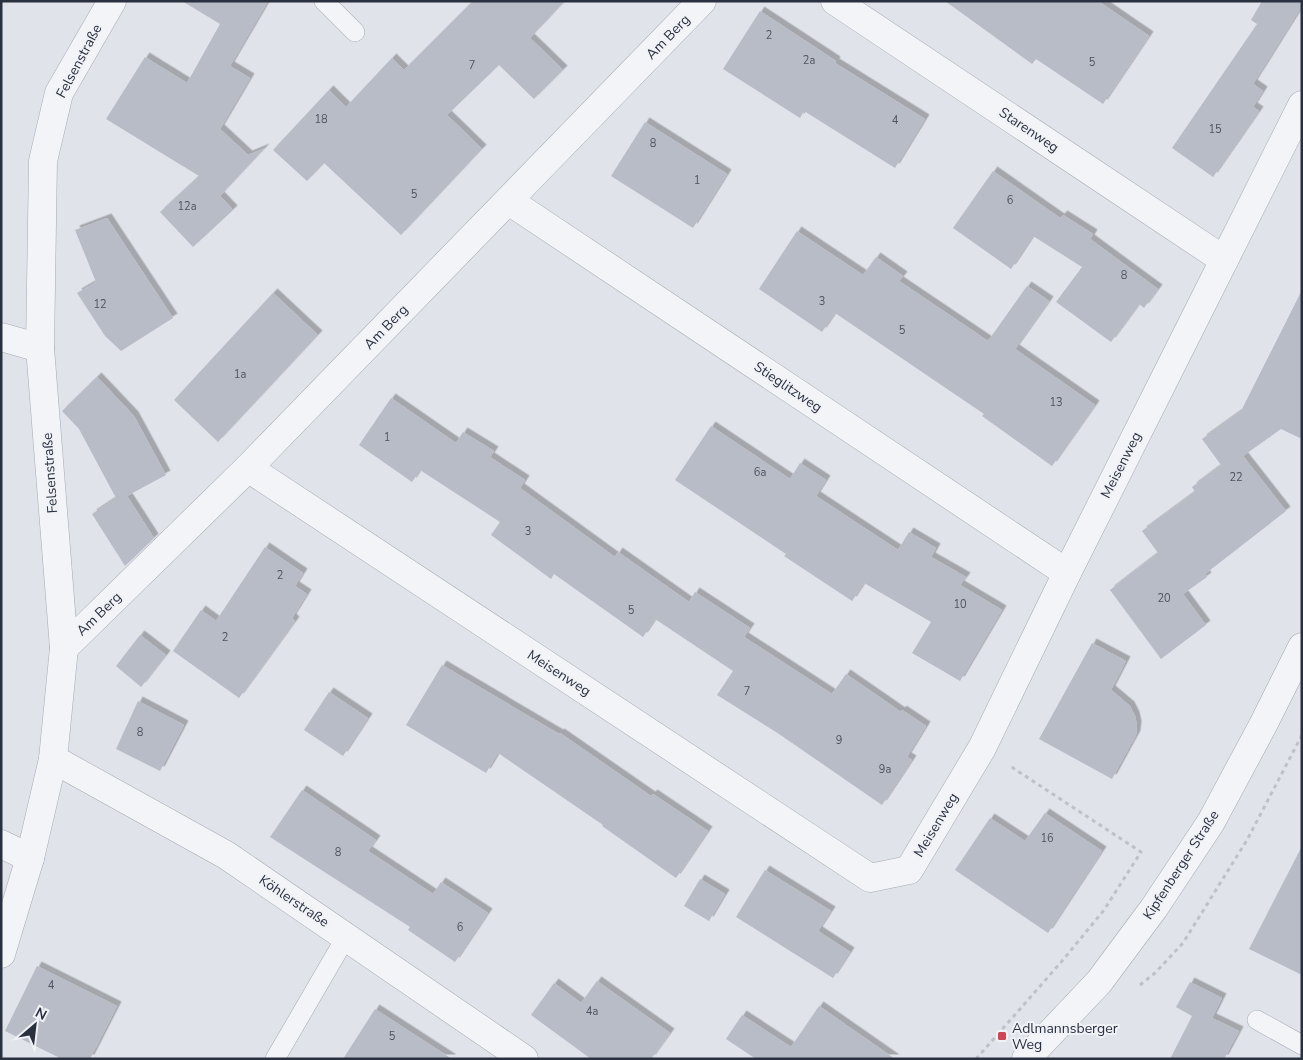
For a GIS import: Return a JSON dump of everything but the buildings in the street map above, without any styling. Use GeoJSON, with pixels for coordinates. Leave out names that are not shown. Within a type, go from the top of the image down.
{"type":"FeatureCollection","features":[{"type":"Feature","properties":{"kind":"street","name":"Felsenstraße"},"geometry":{"type":"LineString","coordinates":[[1,954],[30,858],[53,759],[64,648],[40,348],[43,161],[59,93],[112,1]]}},
{"type":"Feature","properties":{"kind":"street","name":"Am Berg"},"geometry":{"type":"LineString","coordinates":[[64,648],[248,468],[702,1]]}},
{"type":"Feature","properties":{"kind":"street","name":"Starenweg"},"geometry":{"type":"LineString","coordinates":[[835,1],[1224,260]]}},
{"type":"Feature","properties":{"kind":"street","name":"Meisenweg"},"geometry":{"type":"LineString","coordinates":[[248,468],[870,878],[909,870],[982,748],[1067,572],[1302,105]]}},
{"type":"Feature","properties":{"kind":"street","name":"Stieglitzweg"},"geometry":{"type":"LineString","coordinates":[[509,201],[1067,572]]}},
{"type":"Feature","properties":{"kind":"street"},"geometry":{"type":"LineString","coordinates":[[1,337],[40,348]]}},
{"type":"Feature","properties":{"kind":"street","name":"Kipfenberger Straße"},"geometry":{"type":"LineString","coordinates":[[1026,1059],[1099,982],[1154,908],[1211,822],[1302,647]]}},
{"type":"Feature","properties":{"kind":"street","name":"Köhlerstraße"},"geometry":{"type":"LineString","coordinates":[[53,759],[226,855],[524,1059]]}},
{"type":"Feature","properties":{"kind":"street"},"geometry":{"type":"LineString","coordinates":[[1,844],[30,858]]}},
{"type":"Feature","properties":{"kind":"lane"},"geometry":{"type":"LineString","coordinates":[[324,1],[355,32]]}},
{"type":"Feature","properties":{"kind":"lane"},"geometry":{"type":"LineString","coordinates":[[275,1059],[346,937]]}},
{"type":"Feature","properties":{"kind":"lane"},"geometry":{"type":"LineString","coordinates":[[1257,1020],[1302,1045]]}},
{"type":"Feature","properties":{"kind":"path"},"geometry":{"type":"LineString","coordinates":[[976,1059],[1104,910],[1141,852],[982,748]]}},
{"type":"Feature","properties":{"kind":"place","name":"Adlmannsberger Weg"},"geometry":{"type":"Point","coordinates":[1002,1036]}}]}
